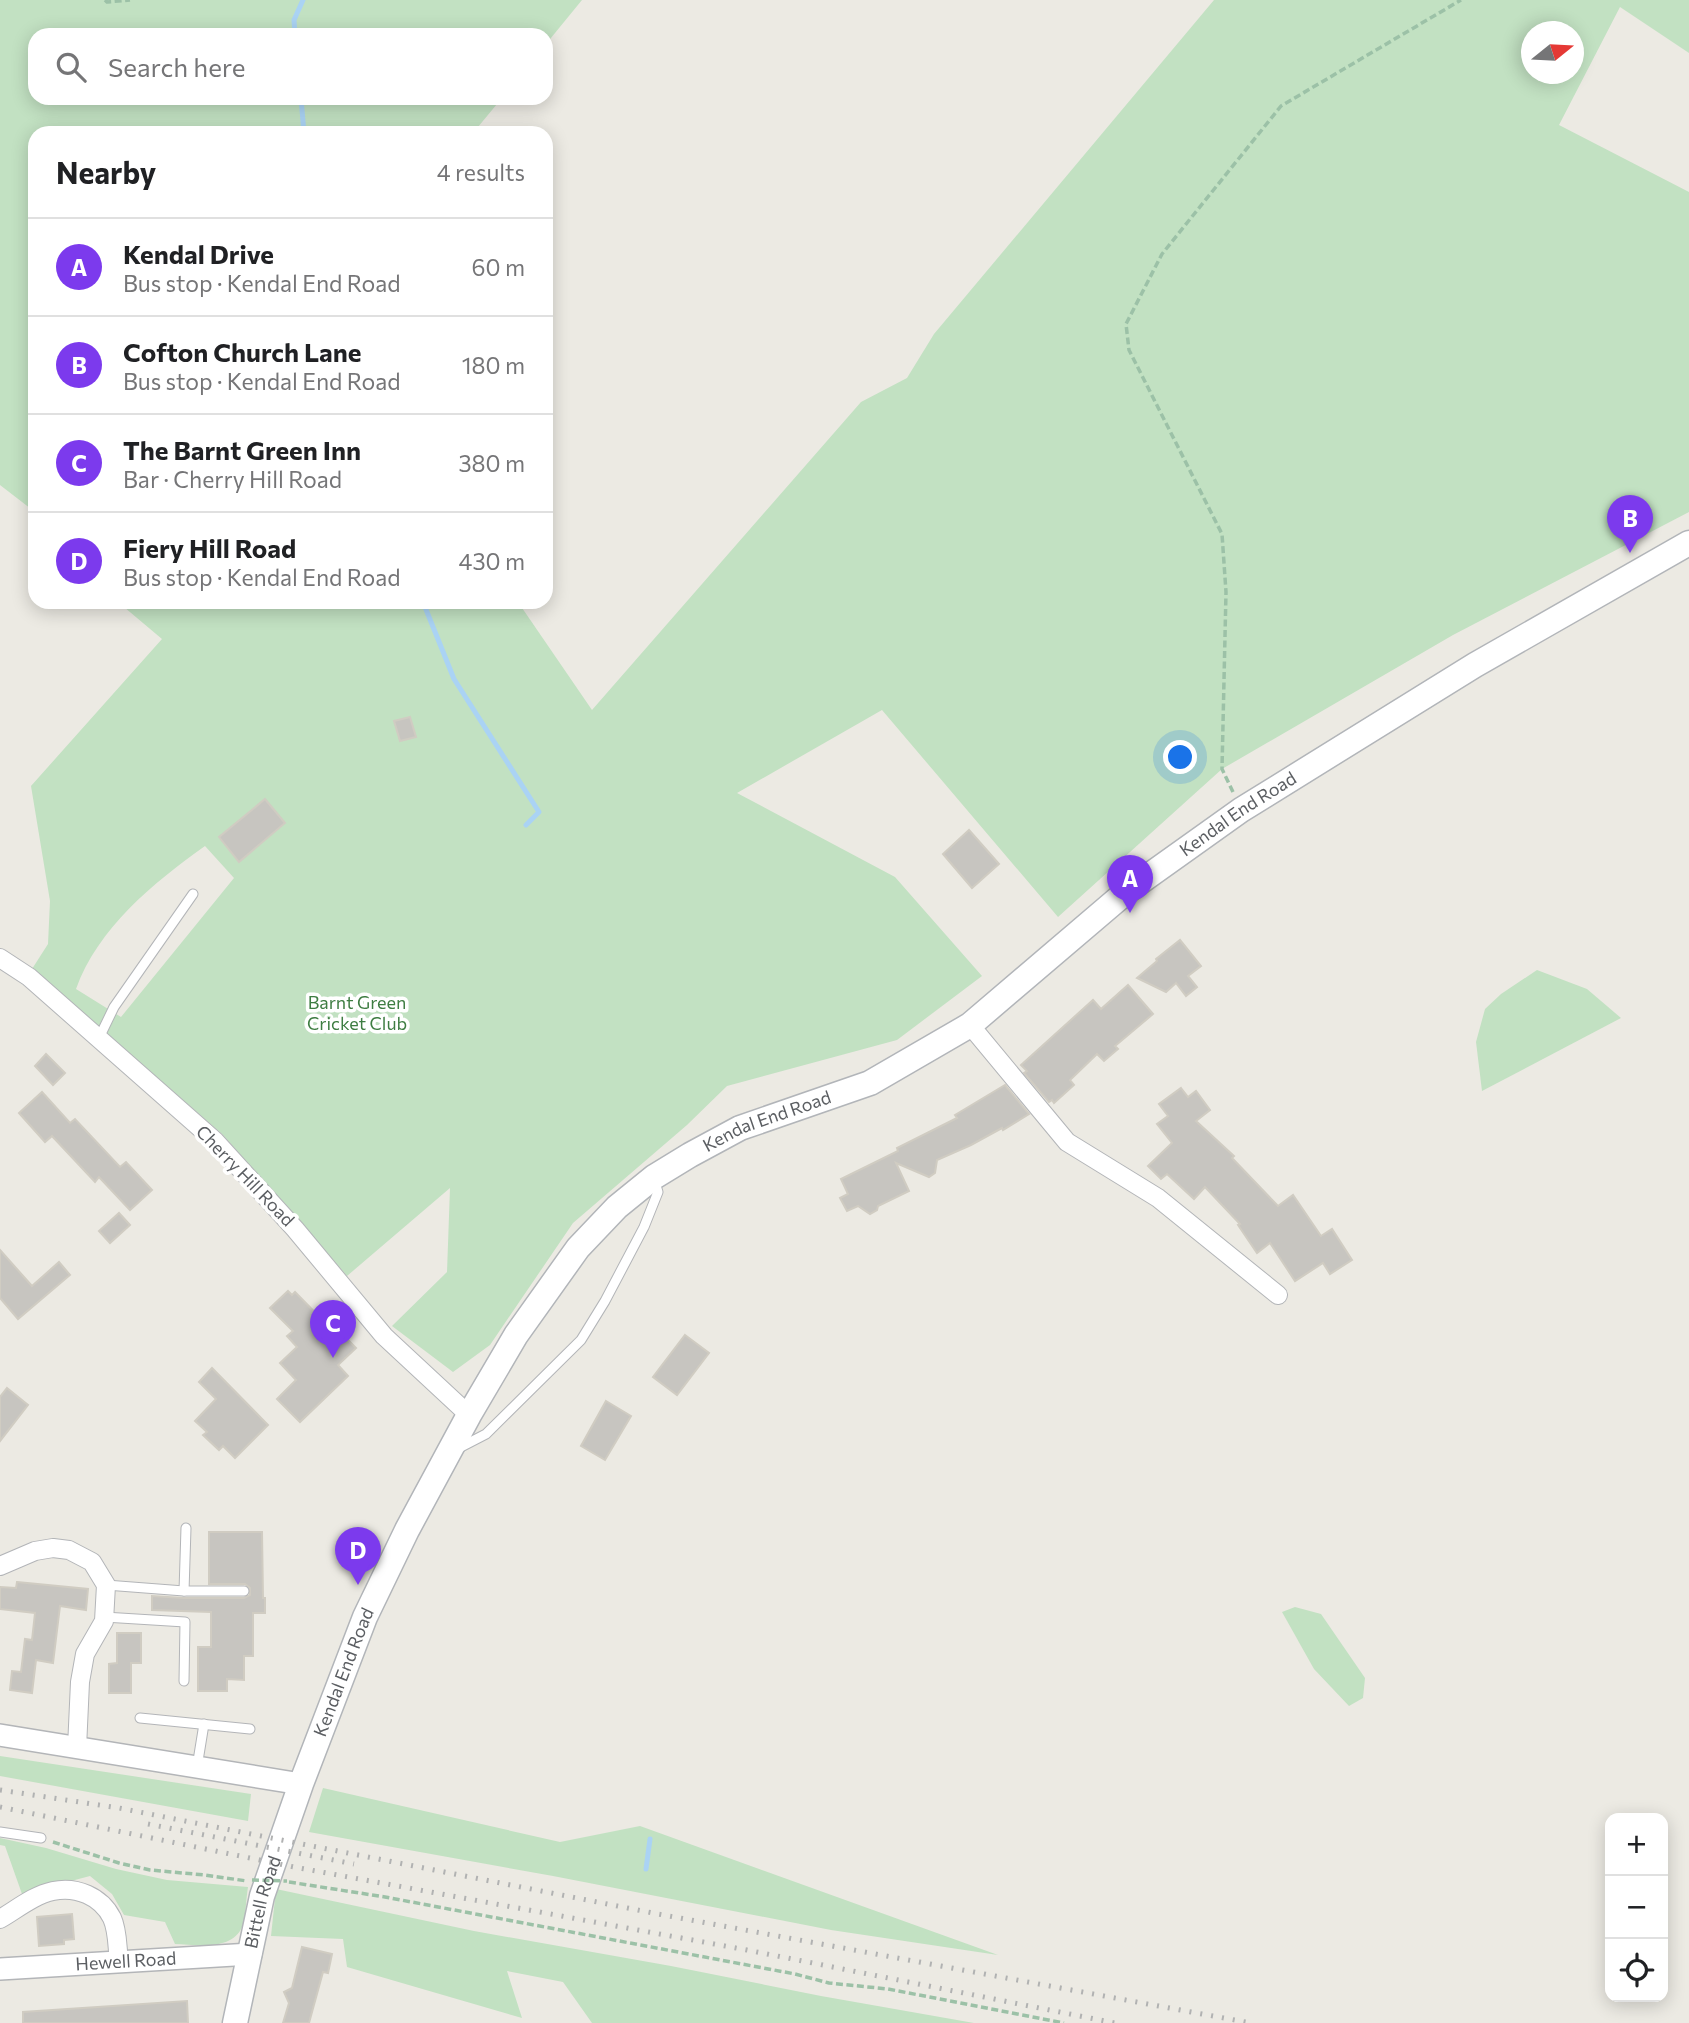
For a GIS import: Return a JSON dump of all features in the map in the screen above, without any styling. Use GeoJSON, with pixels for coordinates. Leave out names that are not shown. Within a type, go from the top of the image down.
{"type":"FeatureCollection","features":[{"type":"Feature","properties":{"kind":"main road","name":"Kendal End Road"},"geometry":{"type":"LineString","coordinates":[[301,1784],[365,1617],[407,1530],[469,1415],[516,1335],[578,1248],[617,1207],[654,1177],[740,1128],[870,1083],[970,1026],[1126,891],[1241,810],[1475,665],[1689,543]]}},
{"type":"Feature","properties":{"kind":"main road","name":"Bittell Road"},"geometry":{"type":"LineString","coordinates":[[235,2023],[262,1896],[301,1784]]}},
{"type":"Feature","properties":{"kind":"street","name":"Cherry Hill Road"},"geometry":{"type":"LineString","coordinates":[[0,958],[29,977],[215,1141],[295,1229],[384,1336],[469,1415]]}},
{"type":"Feature","properties":{"kind":"street"},"geometry":{"type":"LineString","coordinates":[[970,1026],[1067,1142],[1158,1198],[1278,1295]]}},
{"type":"Feature","properties":{"kind":"street"},"geometry":{"type":"LineString","coordinates":[[0,1566],[35,1550],[69,1550],[92,1562],[106,1585],[104,1621],[85,1654],[80,1682],[77,1748]]}},
{"type":"Feature","properties":{"kind":"street"},"geometry":{"type":"LineString","coordinates":[[0,1735],[301,1784]]}},
{"type":"Feature","properties":{"kind":"street"},"geometry":{"type":"LineString","coordinates":[[0,1919],[32,1899],[53,1891],[86,1893],[104,1907],[112,1918],[119,1961]]}},
{"type":"Feature","properties":{"kind":"street","name":"Hewell Road"},"geometry":{"type":"LineString","coordinates":[[0,1969],[119,1961],[170,1961],[251,1954]]}},
{"type":"Feature","properties":{"kind":"lane"},"geometry":{"type":"LineString","coordinates":[[99,1038],[114,1007],[193,894]]}},
{"type":"Feature","properties":{"kind":"lane"},"geometry":{"type":"LineString","coordinates":[[449,1453],[486,1434],[581,1340],[644,1227],[658,1192],[654,1177]]}},
{"type":"Feature","properties":{"kind":"lane"},"geometry":{"type":"LineString","coordinates":[[184,1591],[186,1528]]}},
{"type":"Feature","properties":{"kind":"lane"},"geometry":{"type":"LineString","coordinates":[[106,1585],[184,1591],[244,1591]]}},
{"type":"Feature","properties":{"kind":"lane"},"geometry":{"type":"LineString","coordinates":[[104,1617],[185,1622],[184,1681]]}},
{"type":"Feature","properties":{"kind":"lane"},"geometry":{"type":"LineString","coordinates":[[140,1718],[250,1729]]}},
{"type":"Feature","properties":{"kind":"lane"},"geometry":{"type":"LineString","coordinates":[[197,1768],[204,1724]]}},
{"type":"Feature","properties":{"kind":"lane"},"geometry":{"type":"LineString","coordinates":[[0,1832],[41,1838]]}},
{"type":"Feature","properties":{"kind":"path"},"geometry":{"type":"LineString","coordinates":[[105,0],[130,0]]}},
{"type":"Feature","properties":{"kind":"path"},"geometry":{"type":"LineString","coordinates":[[1241,810],[1222,769],[1226,592],[1222,534],[1129,350],[1126,324],[1162,254],[1281,106],[1461,0]]}},
{"type":"Feature","properties":{"kind":"path"},"geometry":{"type":"LineString","coordinates":[[41,1838],[150,1870],[248,1881],[286,1881],[412,1902],[830,1983],[888,1989],[1064,2023]]}},
{"type":"Feature","properties":{"kind":"green space"},"geometry":{"type":"Polygon","coordinates":[[[0,0],[582,0],[553,35],[553,28],[28,28],[28,105],[496,105],[479,126],[28,126],[28,507],[0,485],[0,0]]]}},
{"type":"Feature","properties":{"kind":"green space","name":"Barnt Green Cricket Club"},"geometry":{"type":"Polygon","coordinates":[[[1214,0],[1689,0],[1689,53],[1620,7],[1584,77],[1584,21],[1521,21],[1521,84],[1580,84],[1559,125],[1689,192],[1689,512],[1453,635],[1222,769],[1058,917],[882,710],[737,793],[895,877],[982,976],[897,1040],[727,1086],[687,1125],[573,1223],[490,1345],[453,1372],[392,1326],[447,1272],[450,1188],[347,1276],[222,1134],[32,969],[48,944],[50,901],[31,786],[162,639],[126,609],[523,609],[592,710],[861,402],[907,378],[934,334],[1214,0]],[[205,846],[166,875],[129,908],[98,946],[86,967],[76,989],[121,1017],[234,878],[205,846]]]}},
{"type":"Feature","properties":{"kind":"green space"},"geometry":{"type":"Polygon","coordinates":[[[1537,970],[1587,989],[1621,1018],[1482,1091],[1476,1042],[1485,1009],[1501,994],[1537,970]]]}},
{"type":"Feature","properties":{"kind":"green space"},"geometry":{"type":"Polygon","coordinates":[[[1295,1607],[1321,1614],[1365,1678],[1363,1698],[1349,1706],[1314,1669],[1282,1612],[1295,1607]]]}},
{"type":"Feature","properties":{"kind":"green space"},"geometry":{"type":"Polygon","coordinates":[[[0,1756],[251,1794],[248,1821],[0,1776],[0,1756]]]}},
{"type":"Feature","properties":{"kind":"green space"},"geometry":{"type":"Polygon","coordinates":[[[323,1788],[560,1842],[640,1826],[998,1955],[831,1930],[309,1832],[323,1788]]]}},
{"type":"Feature","properties":{"kind":"green space"},"geometry":{"type":"Polygon","coordinates":[[[0,1838],[167,1880],[248,1887],[242,1927],[237,1935],[222,1943],[175,1944],[165,1922],[124,1915],[112,1894],[90,1876],[22,1894],[5,1846],[0,1845],[0,1838]]]}},
{"type":"Feature","properties":{"kind":"green space"},"geometry":{"type":"Polygon","coordinates":[[[276,1889],[474,1931],[974,2023],[592,2023],[563,1982],[507,1971],[522,2018],[347,1967],[343,1939],[271,1936],[276,1889]]]}},
{"type":"Feature","properties":{"kind":"building"},"geometry":{"type":"Polygon","coordinates":[[[410,717],[416,737],[400,741],[394,721],[410,717]]]}},
{"type":"Feature","properties":{"kind":"building"},"geometry":{"type":"Polygon","coordinates":[[[265,799],[285,823],[239,862],[219,837],[265,799]]]}},
{"type":"Feature","properties":{"kind":"building"},"geometry":{"type":"Polygon","coordinates":[[[969,830],[999,864],[972,888],[943,854],[969,830]]]}},
{"type":"Feature","properties":{"kind":"building"},"geometry":{"type":"Polygon","coordinates":[[[1180,940],[1201,966],[1188,976],[1197,987],[1186,996],[1176,983],[1166,992],[1137,978],[1157,961],[1156,959],[1180,940]]]}},
{"type":"Feature","properties":{"kind":"building"},"geometry":{"type":"Polygon","coordinates":[[[1128,985],[1153,1014],[1115,1046],[1118,1049],[1104,1061],[1097,1054],[1070,1080],[1074,1085],[1054,1103],[1052,1100],[1049,1102],[1024,1073],[1027,1071],[1021,1065],[1093,1000],[1101,1009],[1128,985]]]}},
{"type":"Feature","properties":{"kind":"building"},"geometry":{"type":"Polygon","coordinates":[[[46,1054],[65,1073],[53,1085],[35,1066],[46,1054]]]}},
{"type":"Feature","properties":{"kind":"building"},"geometry":{"type":"Polygon","coordinates":[[[1005,1085],[1029,1114],[1003,1130],[1002,1128],[937,1160],[935,1173],[929,1177],[896,1163],[909,1191],[878,1206],[877,1210],[870,1214],[858,1206],[847,1211],[840,1198],[848,1194],[841,1179],[957,1118],[955,1115],[1005,1085]]]}},
{"type":"Feature","properties":{"kind":"building"},"geometry":{"type":"Polygon","coordinates":[[[1181,1088],[1188,1097],[1196,1091],[1210,1110],[1196,1121],[1234,1156],[1232,1158],[1278,1206],[1293,1195],[1321,1236],[1332,1229],[1352,1260],[1330,1274],[1323,1263],[1295,1281],[1270,1243],[1257,1253],[1238,1225],[1240,1224],[1205,1187],[1194,1199],[1167,1174],[1161,1179],[1148,1166],[1172,1143],[1157,1124],[1168,1116],[1159,1104],[1181,1088]]]}},
{"type":"Feature","properties":{"kind":"building"},"geometry":{"type":"Polygon","coordinates":[[[42,1092],[70,1123],[75,1119],[120,1167],[126,1162],[152,1190],[130,1210],[99,1177],[95,1182],[52,1136],[45,1142],[19,1113],[42,1092]]]}},
{"type":"Feature","properties":{"kind":"building"},"geometry":{"type":"Polygon","coordinates":[[[119,1213],[130,1225],[110,1243],[99,1231],[119,1213]]]}},
{"type":"Feature","properties":{"kind":"building"},"geometry":{"type":"Polygon","coordinates":[[[0,1250],[32,1286],[59,1262],[70,1275],[18,1319],[0,1298],[0,1250]]]}},
{"type":"Feature","properties":{"kind":"building"},"geometry":{"type":"Polygon","coordinates":[[[288,1291],[292,1295],[295,1292],[337,1335],[340,1332],[356,1348],[338,1365],[348,1376],[300,1422],[277,1399],[296,1380],[280,1363],[297,1347],[287,1336],[293,1331],[270,1308],[288,1291]]]}},
{"type":"Feature","properties":{"kind":"building"},"geometry":{"type":"Polygon","coordinates":[[[685,1335],[709,1353],[677,1395],[653,1377],[685,1335]]]}},
{"type":"Feature","properties":{"kind":"building"},"geometry":{"type":"Polygon","coordinates":[[[212,1368],[268,1425],[235,1458],[223,1446],[219,1450],[203,1435],[207,1432],[195,1421],[216,1399],[199,1382],[212,1368]]]}},
{"type":"Feature","properties":{"kind":"building"},"geometry":{"type":"Polygon","coordinates":[[[7,1388],[28,1405],[0,1441],[0,1397],[7,1388]]]}},
{"type":"Feature","properties":{"kind":"building"},"geometry":{"type":"Polygon","coordinates":[[[606,1401],[631,1416],[605,1460],[581,1446],[606,1401]]]}},
{"type":"Feature","properties":{"kind":"building"},"geometry":{"type":"Polygon","coordinates":[[[209,1532],[262,1532],[265,1613],[253,1613],[253,1656],[244,1656],[244,1680],[227,1679],[227,1691],[198,1691],[198,1647],[211,1647],[211,1612],[152,1610],[152,1596],[244,1598],[250,1595],[250,1588],[245,1584],[209,1584],[209,1532]]]}},
{"type":"Feature","properties":{"kind":"building"},"geometry":{"type":"Polygon","coordinates":[[[17,1582],[88,1589],[86,1610],[60,1606],[53,1663],[36,1660],[32,1693],[10,1690],[12,1671],[21,1672],[25,1639],[32,1640],[35,1613],[0,1609],[0,1587],[16,1588],[17,1582]]]}},
{"type":"Feature","properties":{"kind":"building"},"geometry":{"type":"Polygon","coordinates":[[[117,1633],[141,1633],[141,1663],[131,1663],[131,1693],[109,1693],[109,1664],[117,1663],[117,1633]]]}},
{"type":"Feature","properties":{"kind":"building"},"geometry":{"type":"Polygon","coordinates":[[[72,1914],[74,1939],[64,1940],[64,1944],[39,1946],[37,1917],[72,1914]]]}},
{"type":"Feature","properties":{"kind":"building"},"geometry":{"type":"Polygon","coordinates":[[[302,1947],[332,1954],[328,1973],[323,1972],[309,2023],[283,2023],[289,2003],[284,1992],[292,1988],[302,1947]]]}},
{"type":"Feature","properties":{"kind":"building"},"geometry":{"type":"Polygon","coordinates":[[[187,2001],[188,2023],[23,2023],[23,2012],[187,2001]]]}},
{"type":"Feature","properties":{"kind":"waterway"},"geometry":{"type":"LineString","coordinates":[[295,28],[294,20],[303,0]]}},
{"type":"Feature","properties":{"kind":"waterway"},"geometry":{"type":"LineString","coordinates":[[302,105],[303,126]]}},
{"type":"Feature","properties":{"kind":"waterway"},"geometry":{"type":"LineString","coordinates":[[426,609],[454,679],[539,812],[526,825]]}},
{"type":"Feature","properties":{"kind":"waterway"},"geometry":{"type":"LineString","coordinates":[[646,1869],[650,1839]]}},
{"type":"Feature","properties":{"kind":"railway"},"geometry":{"type":"LineString","coordinates":[[0,1790],[119,1808],[658,1914],[1251,2023]]}},
{"type":"Feature","properties":{"kind":"railway"},"geometry":{"type":"LineString","coordinates":[[0,1807],[294,1867],[747,1950],[1115,2023]]}},
{"type":"Feature","properties":{"kind":"railway"},"geometry":{"type":"LineString","coordinates":[[148,1824],[354,1864]]}},
{"type":"Feature","properties":{"kind":"place","name":"Cofton Church Lane"},"geometry":{"type":"Point","coordinates":[1630,553]}},
{"type":"Feature","properties":{"kind":"place","name":"Kendal Drive"},"geometry":{"type":"Point","coordinates":[1130,913]}},
{"type":"Feature","properties":{"kind":"place","name":"The Barnt Green Inn"},"geometry":{"type":"Point","coordinates":[333,1358]}},
{"type":"Feature","properties":{"kind":"place","name":"Fiery Hill Road"},"geometry":{"type":"Point","coordinates":[358,1585]}}]}
